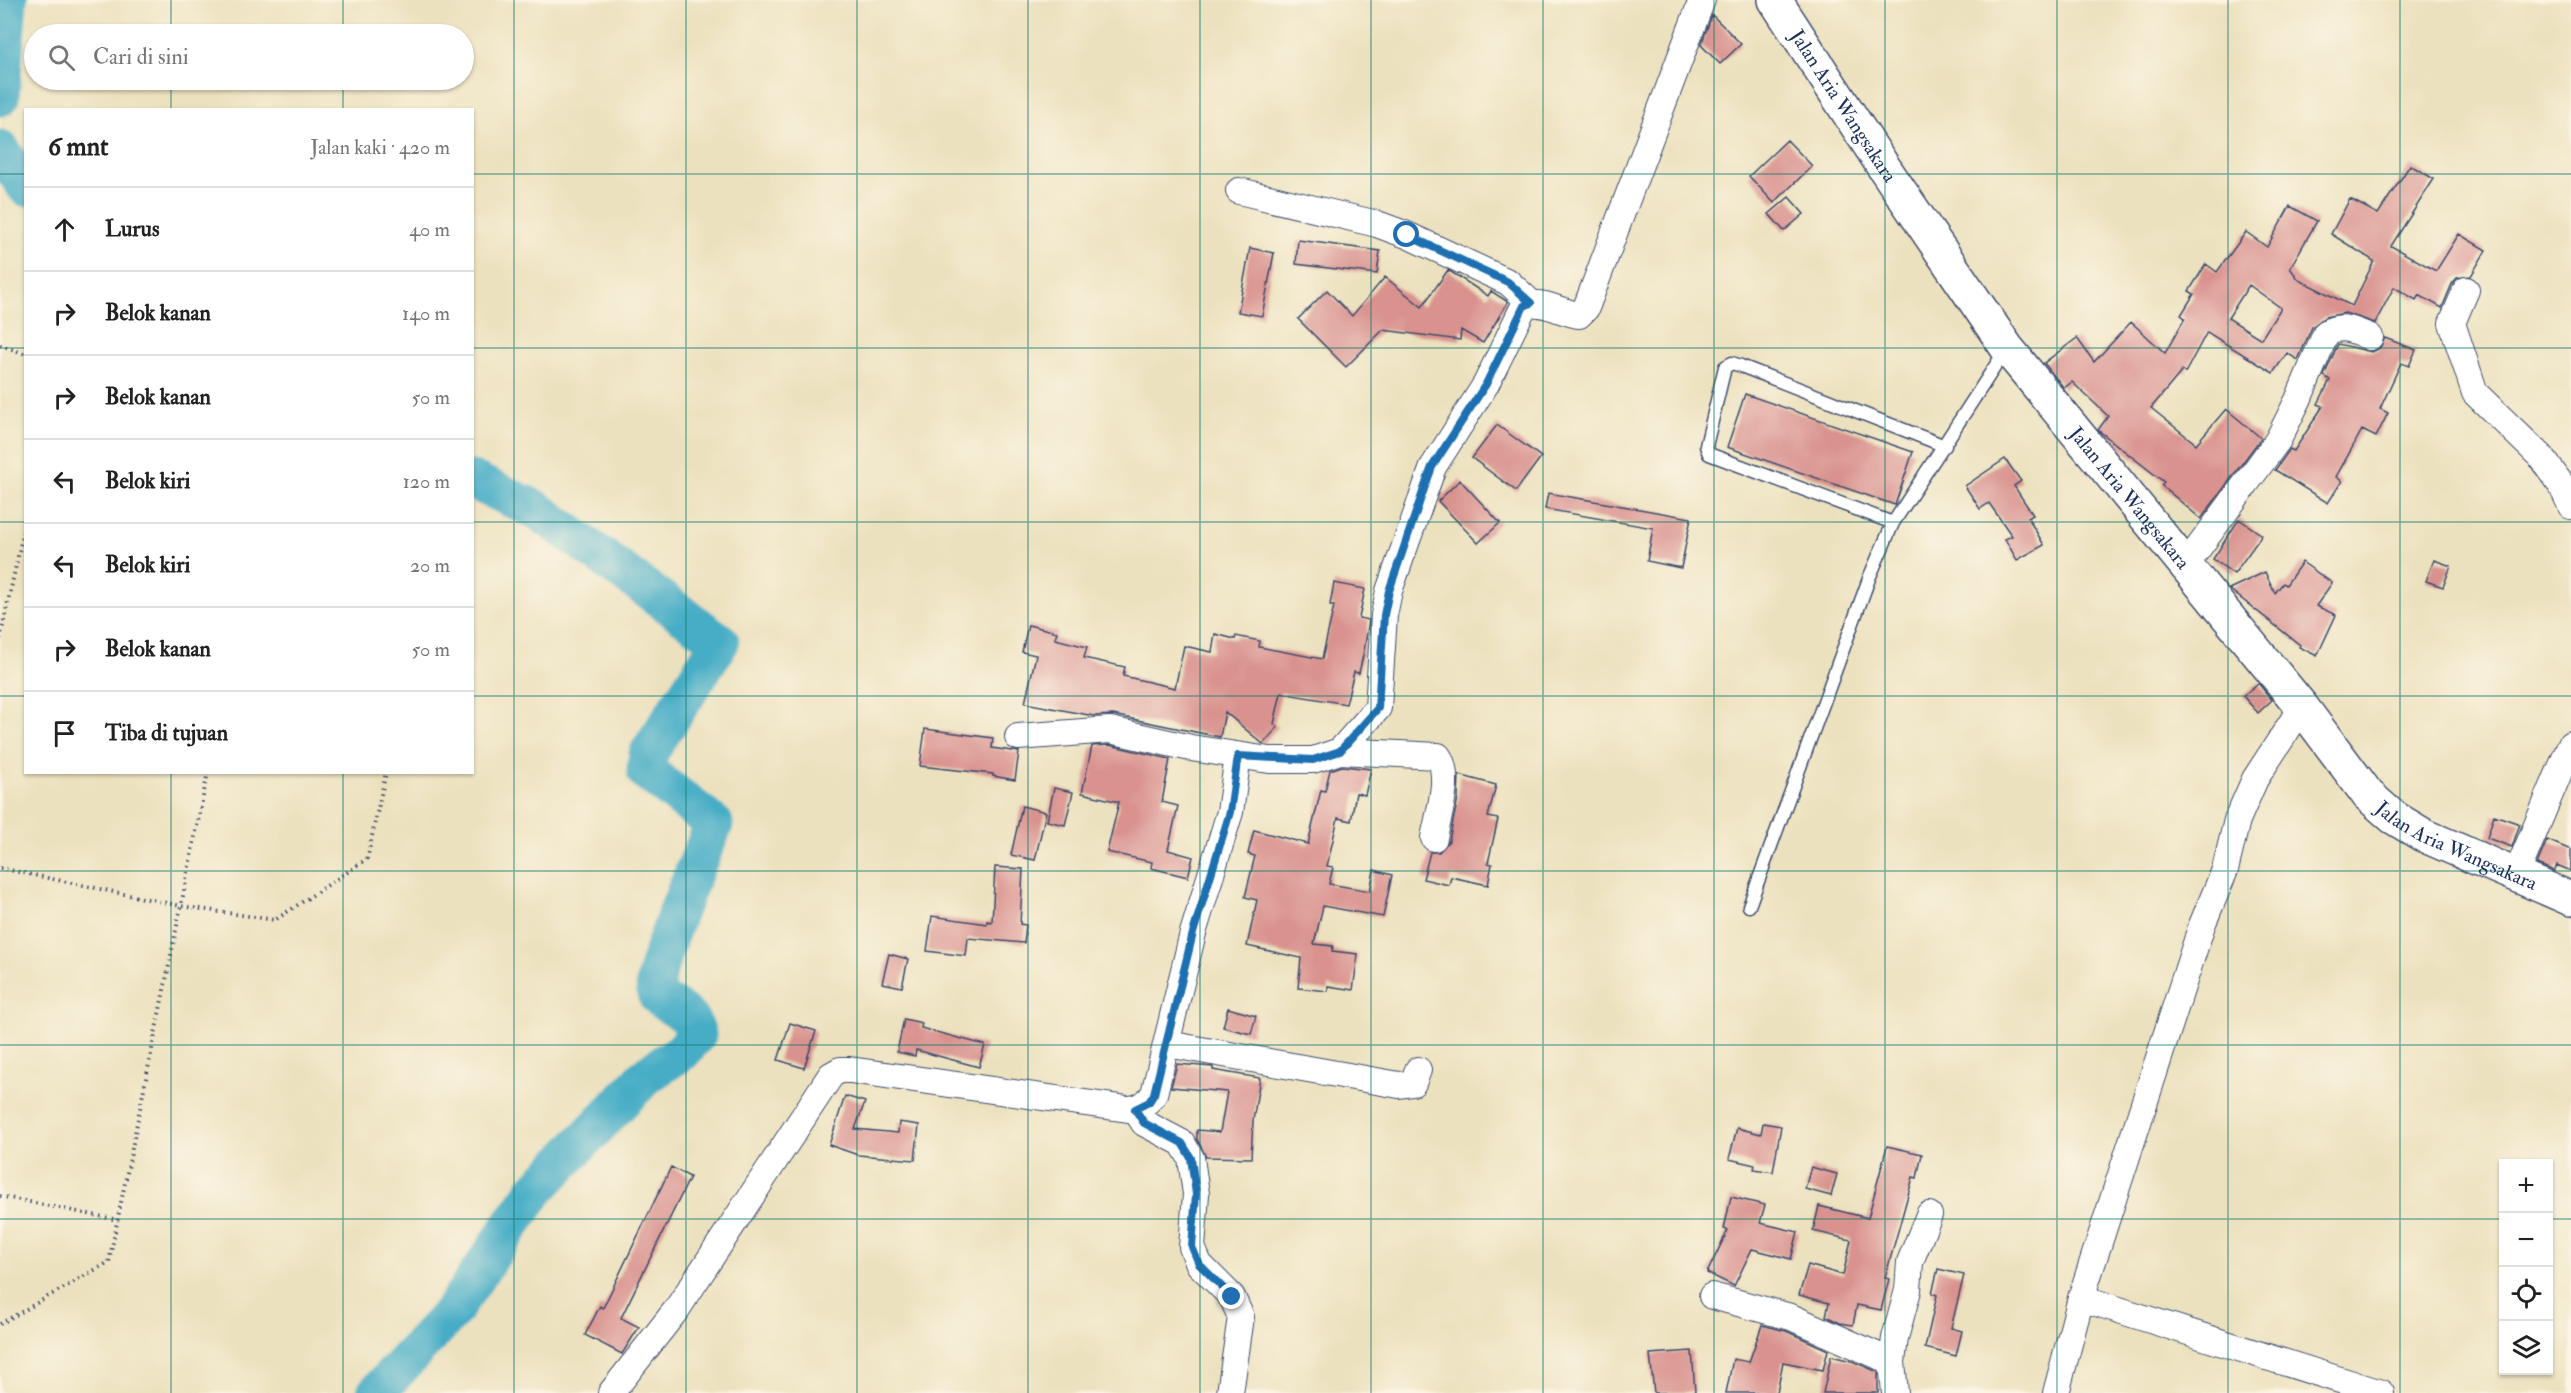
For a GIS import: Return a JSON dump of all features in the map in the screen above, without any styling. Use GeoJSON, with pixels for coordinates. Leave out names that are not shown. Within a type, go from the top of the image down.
{"type":"FeatureCollection","features":[{"type":"Feature","properties":{"kind":"street"},"geometry":{"type":"LineString","coordinates":[[1239,191],[1377,224],[1407,235],[1508,282],[1531,303],[1579,315],[1586,308],[1702,0]]}},
{"type":"Feature","properties":{"kind":"street","name":"Jalan Aria Wangsakara"},"geometry":{"type":"LineString","coordinates":[[1775,0],[1883,166],[2007,348],[2302,707],[2368,795],[2392,817],[2423,835],[2571,899]]}},
{"type":"Feature","properties":{"kind":"street"},"geometry":{"type":"LineString","coordinates":[[2466,290],[2452,323],[2475,393],[2501,415],[2543,459],[2561,483],[2571,507]]}},
{"type":"Feature","properties":{"kind":"street"},"geometry":{"type":"LineString","coordinates":[[1340,751],[1378,708],[1384,615],[1389,591],[1432,467],[1486,384],[1524,306],[1531,303]]}},
{"type":"Feature","properties":{"kind":"street"},"geometry":{"type":"LineString","coordinates":[[2185,566],[2278,440],[2298,400],[2326,333],[2334,328],[2344,327],[2370,337]]}},
{"type":"Feature","properties":{"kind":"street"},"geometry":{"type":"LineString","coordinates":[[2056,1393],[2081,1298],[2202,925],[2225,870],[2237,820],[2255,779],[2302,707]]}},
{"type":"Feature","properties":{"kind":"street"},"geometry":{"type":"LineString","coordinates":[[1018,736],[1110,730],[1238,756],[1313,760],[1340,751],[1438,756],[1443,763],[1443,780],[1434,838]]}},
{"type":"Feature","properties":{"kind":"street"},"geometry":{"type":"LineString","coordinates":[[2516,875],[2571,744]]}},
{"type":"Feature","properties":{"kind":"street"},"geometry":{"type":"LineString","coordinates":[[611,1393],[677,1310],[831,1075],[840,1070],[1135,1109],[1149,1102],[1154,1094],[1193,933],[1230,812],[1238,756]]}},
{"type":"Feature","properties":{"kind":"street"},"geometry":{"type":"LineString","coordinates":[[1167,1044],[1399,1085],[1413,1083],[1418,1070]]}},
{"type":"Feature","properties":{"kind":"street"},"geometry":{"type":"LineString","coordinates":[[1135,1109],[1144,1123],[1182,1143],[1191,1158],[1196,1194],[1192,1247],[1199,1264],[1232,1297],[1241,1317],[1230,1393]]}},
{"type":"Feature","properties":{"kind":"street"},"geometry":{"type":"LineString","coordinates":[[1895,1393],[1892,1362],[1908,1290],[1910,1262],[1929,1215]]}},
{"type":"Feature","properties":{"kind":"street"},"geometry":{"type":"LineString","coordinates":[[1712,1296],[1791,1317],[1892,1362]]}},
{"type":"Feature","properties":{"kind":"street"},"geometry":{"type":"LineString","coordinates":[[2081,1298],[2381,1393]]}},
{"type":"Feature","properties":{"kind":"lane"},"geometry":{"type":"LineString","coordinates":[[1749,906],[1870,576],[1893,523],[2007,348]]}},
{"type":"Feature","properties":{"kind":"lane"},"geometry":{"type":"LineString","coordinates":[[1893,523],[1709,454],[1706,446],[1725,367],[1732,363],[1741,366],[1945,446]]}},
{"type":"Feature","properties":{"kind":"path"},"geometry":{"type":"LineString","coordinates":[[0,345],[24,353]]}},
{"type":"Feature","properties":{"kind":"path"},"geometry":{"type":"LineString","coordinates":[[0,639],[24,528]]}},
{"type":"Feature","properties":{"kind":"path"},"geometry":{"type":"LineString","coordinates":[[0,1324],[109,1262],[208,774]]}},
{"type":"Feature","properties":{"kind":"path"},"geometry":{"type":"LineString","coordinates":[[0,868],[181,906],[274,920],[367,859],[386,774]]}},
{"type":"Feature","properties":{"kind":"path"},"geometry":{"type":"LineString","coordinates":[[0,1196],[117,1220]]}},
{"type":"Feature","properties":{"kind":"building"},"geometry":{"type":"Polygon","coordinates":[[[1712,15],[1741,44],[1720,64],[1701,45],[1712,15]]]}},
{"type":"Feature","properties":{"kind":"building"},"geometry":{"type":"Polygon","coordinates":[[[1787,140],[1812,166],[1774,203],[1749,176],[1787,140]]]}},
{"type":"Feature","properties":{"kind":"building"},"geometry":{"type":"Polygon","coordinates":[[[2410,165],[2434,179],[2391,246],[2436,271],[2459,234],[2486,250],[2471,276],[2457,278],[2452,284],[2442,308],[2419,295],[2416,300],[2394,287],[2375,323],[2345,313],[2325,317],[2312,327],[2298,360],[2287,353],[2273,373],[2207,332],[2185,373],[2182,371],[2151,408],[2196,444],[2226,409],[2261,438],[2201,519],[2161,485],[2164,482],[2098,430],[2108,416],[2072,382],[2064,388],[2044,363],[2077,338],[2094,362],[2131,322],[2165,353],[2185,318],[2181,315],[2194,294],[2189,291],[2206,264],[2217,272],[2246,232],[2267,247],[2290,206],[2317,221],[2290,268],[2299,280],[2352,306],[2374,261],[2331,234],[2350,199],[2378,214],[2410,165]],[[2249,285],[2228,318],[2261,339],[2281,308],[2249,285]]]}},
{"type":"Feature","properties":{"kind":"building"},"geometry":{"type":"Polygon","coordinates":[[[1789,197],[1804,214],[1784,231],[1769,214],[1789,197]]]}},
{"type":"Feature","properties":{"kind":"building"},"geometry":{"type":"Polygon","coordinates":[[[1298,240],[1380,251],[1377,274],[1296,264],[1298,240]]]}},
{"type":"Feature","properties":{"kind":"building"},"geometry":{"type":"Polygon","coordinates":[[[1250,248],[1274,253],[1262,316],[1238,312],[1250,248]]]}},
{"type":"Feature","properties":{"kind":"building"},"geometry":{"type":"Polygon","coordinates":[[[1448,270],[1488,296],[1491,291],[1508,302],[1483,343],[1461,330],[1460,340],[1383,330],[1346,367],[1298,319],[1327,290],[1352,316],[1385,277],[1422,307],[1448,270]]]}},
{"type":"Feature","properties":{"kind":"building"},"geometry":{"type":"Polygon","coordinates":[[[2385,338],[2416,350],[2409,366],[2401,363],[2380,409],[2388,413],[2376,437],[2362,430],[2336,477],[2342,481],[2328,503],[2275,470],[2290,449],[2294,451],[2323,406],[2318,404],[2330,380],[2324,376],[2338,344],[2372,352],[2380,348],[2385,338]]]}},
{"type":"Feature","properties":{"kind":"building"},"geometry":{"type":"Polygon","coordinates":[[[1745,394],[1913,452],[1895,505],[1727,447],[1745,394]]]}},
{"type":"Feature","properties":{"kind":"building"},"geometry":{"type":"Polygon","coordinates":[[[1497,425],[1541,457],[1516,491],[1472,458],[1497,425]]]}},
{"type":"Feature","properties":{"kind":"building"},"geometry":{"type":"Polygon","coordinates":[[[2005,459],[2021,481],[2014,486],[2033,515],[2028,518],[2044,545],[2017,560],[2005,539],[2012,536],[1989,503],[1980,509],[1965,486],[2005,459]]]}},
{"type":"Feature","properties":{"kind":"building"},"geometry":{"type":"Polygon","coordinates":[[[1460,480],[1500,523],[1478,543],[1438,501],[1460,480]]]}},
{"type":"Feature","properties":{"kind":"building"},"geometry":{"type":"Polygon","coordinates":[[[1548,493],[1691,518],[1681,568],[1647,561],[1653,528],[1545,509],[1548,493]]]}},
{"type":"Feature","properties":{"kind":"building"},"geometry":{"type":"Polygon","coordinates":[[[2239,519],[2262,535],[2234,574],[2213,559],[2239,519]]]}},
{"type":"Feature","properties":{"kind":"building"},"geometry":{"type":"Polygon","coordinates":[[[2434,560],[2451,566],[2443,587],[2426,581],[2434,560]]]}},
{"type":"Feature","properties":{"kind":"building"},"geometry":{"type":"Polygon","coordinates":[[[2302,562],[2332,583],[2316,606],[2336,615],[2317,656],[2299,647],[2300,645],[2229,589],[2265,572],[2275,593],[2283,583],[2286,585],[2302,562]]]}},
{"type":"Feature","properties":{"kind":"building"},"geometry":{"type":"Polygon","coordinates":[[[1334,583],[1365,589],[1359,618],[1369,620],[1359,673],[1354,672],[1346,704],[1281,693],[1274,724],[1278,727],[1263,744],[1225,712],[1220,737],[1113,715],[1094,716],[1025,703],[1036,655],[1022,652],[1028,625],[1057,632],[1055,639],[1087,647],[1084,658],[1125,667],[1123,676],[1175,688],[1184,646],[1212,652],[1215,634],[1235,639],[1236,636],[1260,641],[1259,647],[1322,659],[1334,606],[1330,605],[1334,583]]]}},
{"type":"Feature","properties":{"kind":"building"},"geometry":{"type":"Polygon","coordinates":[[[2258,683],[2272,700],[2258,713],[2243,696],[2258,683]]]}},
{"type":"Feature","properties":{"kind":"building"},"geometry":{"type":"Polygon","coordinates":[[[925,729],[993,738],[992,748],[1019,752],[1015,780],[993,776],[993,774],[920,766],[925,729]]]}},
{"type":"Feature","properties":{"kind":"building"},"geometry":{"type":"Polygon","coordinates":[[[1109,745],[1170,759],[1162,802],[1178,806],[1168,850],[1193,857],[1188,877],[1151,868],[1152,862],[1107,852],[1119,802],[1082,793],[1092,746],[1109,745]]]}},
{"type":"Feature","properties":{"kind":"building"},"geometry":{"type":"Polygon","coordinates":[[[1342,766],[1371,769],[1365,795],[1356,793],[1351,821],[1338,818],[1327,866],[1333,867],[1329,884],[1370,891],[1374,870],[1392,875],[1383,917],[1323,906],[1314,944],[1333,946],[1332,951],[1358,954],[1353,990],[1328,986],[1328,991],[1298,988],[1301,958],[1247,946],[1257,900],[1245,897],[1255,856],[1248,854],[1254,830],[1308,844],[1321,790],[1325,791],[1330,770],[1342,766]]]}},
{"type":"Feature","properties":{"kind":"building"},"geometry":{"type":"Polygon","coordinates":[[[1459,775],[1496,785],[1488,817],[1498,819],[1488,863],[1492,864],[1488,885],[1451,877],[1449,885],[1423,879],[1430,852],[1439,852],[1449,841],[1458,798],[1459,775]]]}},
{"type":"Feature","properties":{"kind":"building"},"geometry":{"type":"Polygon","coordinates":[[[1054,788],[1073,792],[1065,825],[1047,821],[1054,788]]]}},
{"type":"Feature","properties":{"kind":"building"},"geometry":{"type":"Polygon","coordinates":[[[1022,806],[1046,812],[1035,860],[1011,855],[1022,806]]]}},
{"type":"Feature","properties":{"kind":"building"},"geometry":{"type":"Polygon","coordinates":[[[2494,815],[2520,824],[2512,847],[2487,838],[2494,815]]]}},
{"type":"Feature","properties":{"kind":"building"},"geometry":{"type":"Polygon","coordinates":[[[2547,840],[2571,850],[2571,871],[2557,865],[2554,871],[2537,864],[2547,840]]]}},
{"type":"Feature","properties":{"kind":"building"},"geometry":{"type":"Polygon","coordinates":[[[995,867],[1023,869],[1020,924],[1026,925],[1024,943],[968,938],[966,956],[927,951],[932,916],[987,924],[987,921],[992,922],[995,867]]]}},
{"type":"Feature","properties":{"kind":"building"},"geometry":{"type":"Polygon","coordinates":[[[889,954],[908,959],[902,987],[882,983],[889,954]]]}},
{"type":"Feature","properties":{"kind":"building"},"geometry":{"type":"Polygon","coordinates":[[[1228,1008],[1256,1016],[1251,1034],[1223,1027],[1228,1008]]]}},
{"type":"Feature","properties":{"kind":"building"},"geometry":{"type":"Polygon","coordinates":[[[904,1019],[922,1023],[921,1028],[985,1045],[979,1067],[916,1050],[915,1056],[897,1052],[904,1019]]]}},
{"type":"Feature","properties":{"kind":"building"},"geometry":{"type":"Polygon","coordinates":[[[790,1023],[816,1031],[804,1068],[778,1060],[790,1023]]]}},
{"type":"Feature","properties":{"kind":"building"},"geometry":{"type":"Polygon","coordinates":[[[1177,1064],[1213,1067],[1213,1070],[1260,1078],[1253,1121],[1251,1158],[1206,1157],[1197,1139],[1197,1130],[1220,1132],[1227,1092],[1171,1087],[1177,1064]]]}},
{"type":"Feature","properties":{"kind":"building"},"geometry":{"type":"Polygon","coordinates":[[[845,1096],[865,1102],[855,1129],[898,1133],[899,1122],[919,1125],[915,1160],[858,1155],[829,1145],[845,1096]]]}},
{"type":"Feature","properties":{"kind":"building"},"geometry":{"type":"Polygon","coordinates":[[[1763,1123],[1781,1126],[1773,1172],[1754,1169],[1755,1165],[1729,1159],[1737,1128],[1761,1134],[1763,1123]]]}},
{"type":"Feature","properties":{"kind":"building"},"geometry":{"type":"Polygon","coordinates":[[[1887,1146],[1922,1154],[1917,1178],[1913,1177],[1885,1278],[1889,1279],[1881,1310],[1857,1305],[1853,1325],[1840,1323],[1826,1316],[1829,1303],[1799,1295],[1808,1265],[1843,1275],[1851,1240],[1813,1231],[1819,1206],[1868,1218],[1887,1146]]]}},
{"type":"Feature","properties":{"kind":"building"},"geometry":{"type":"Polygon","coordinates":[[[671,1167],[690,1177],[621,1318],[639,1327],[622,1354],[585,1335],[600,1306],[603,1308],[671,1167]]]}},
{"type":"Feature","properties":{"kind":"building"},"geometry":{"type":"Polygon","coordinates":[[[1811,1167],[1837,1174],[1831,1196],[1805,1189],[1811,1167]]]}},
{"type":"Feature","properties":{"kind":"building"},"geometry":{"type":"Polygon","coordinates":[[[1731,1197],[1765,1205],[1760,1223],[1798,1232],[1791,1259],[1752,1249],[1734,1286],[1707,1273],[1728,1230],[1724,1229],[1731,1197]]]}},
{"type":"Feature","properties":{"kind":"building"},"geometry":{"type":"Polygon","coordinates":[[[1938,1269],[1964,1275],[1951,1328],[1962,1331],[1956,1356],[1925,1348],[1937,1295],[1932,1293],[1938,1269]]]}},
{"type":"Feature","properties":{"kind":"building"},"geometry":{"type":"Polygon","coordinates":[[[1762,1325],[1786,1331],[1828,1350],[1823,1370],[1783,1362],[1777,1393],[1726,1393],[1733,1359],[1749,1362],[1762,1325]]]}},
{"type":"Feature","properties":{"kind":"building"},"geometry":{"type":"Polygon","coordinates":[[[1692,1351],[1695,1392],[1654,1393],[1650,1354],[1692,1351]]]}},
{"type":"Feature","properties":{"kind":"building"},"geometry":{"type":"Polygon","coordinates":[[[1831,1356],[1852,1361],[1878,1372],[1878,1393],[1823,1393],[1831,1356]]]}},
{"type":"Feature","properties":{"kind":"waterway"},"geometry":{"type":"LineString","coordinates":[[0,97],[8,0]]}},
{"type":"Feature","properties":{"kind":"waterway"},"geometry":{"type":"LineString","coordinates":[[0,149],[24,184]]}},
{"type":"Feature","properties":{"kind":"waterway"},"geometry":{"type":"LineString","coordinates":[[376,1393],[452,1312],[534,1192],[647,1075],[683,1051],[697,1034],[683,1013],[660,998],[656,993],[655,982],[668,939],[714,824],[646,771],[648,754],[720,642],[537,510],[474,481]]}},
{"type":"Feature","properties":{"kind":"route"},"geometry":{"type":"LineString","coordinates":[[1232,1297],[1199,1264],[1192,1247],[1196,1194],[1191,1158],[1182,1143],[1144,1123],[1135,1109],[1149,1102],[1154,1094],[1193,933],[1230,812],[1238,756],[1269,760],[1313,760],[1340,751],[1357,735],[1378,708],[1384,615],[1389,591],[1432,467],[1486,384],[1524,306],[1531,303],[1508,282],[1407,235]]}}]}
